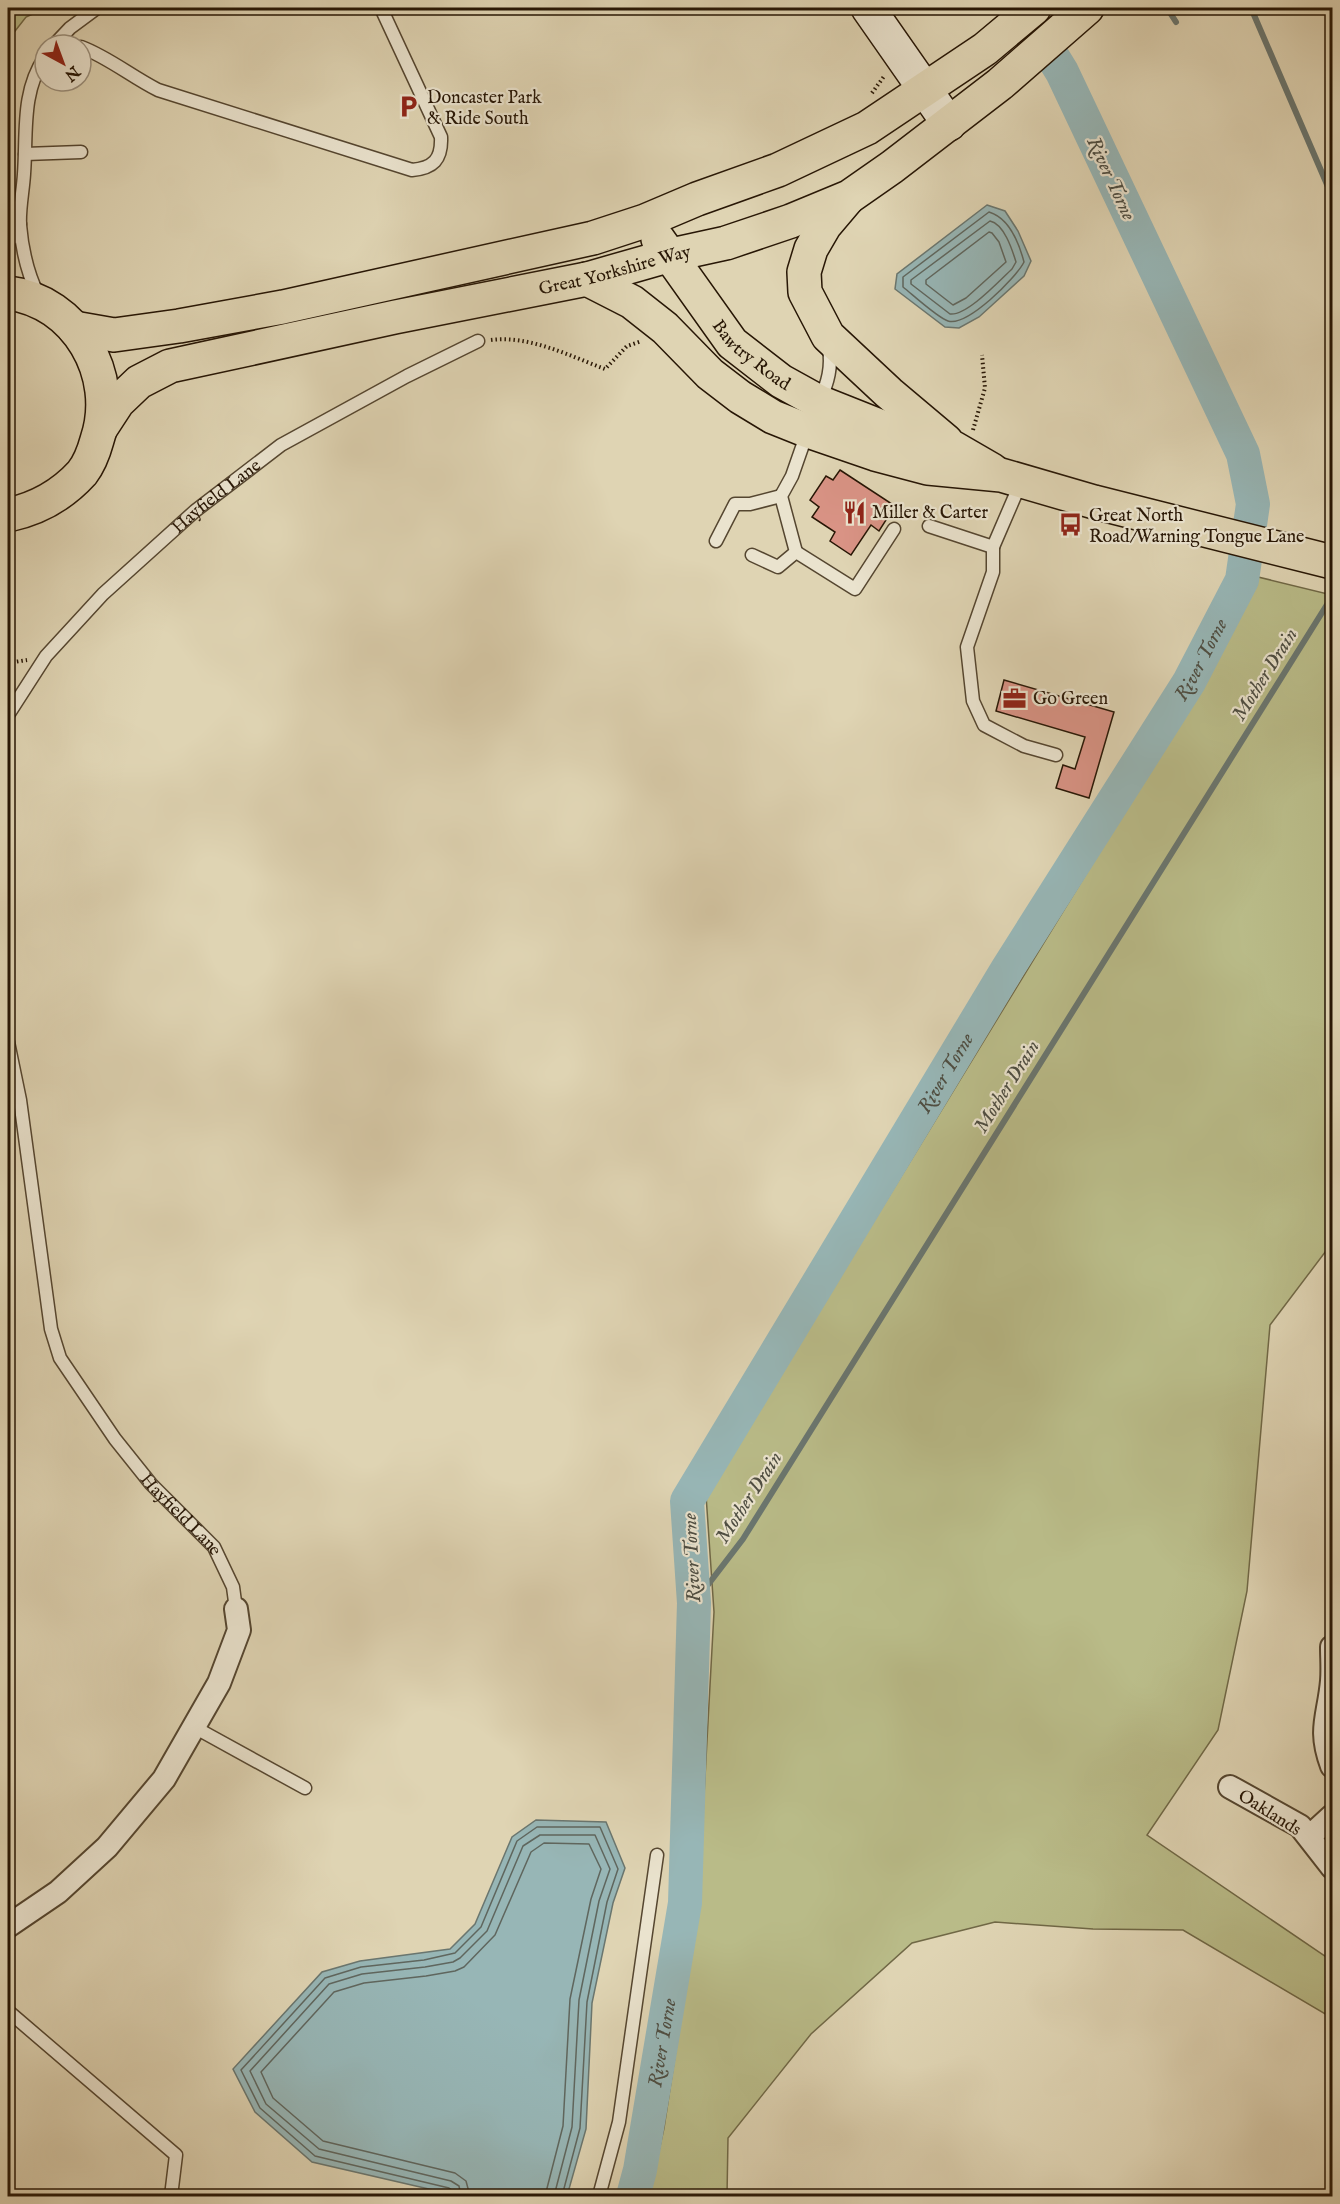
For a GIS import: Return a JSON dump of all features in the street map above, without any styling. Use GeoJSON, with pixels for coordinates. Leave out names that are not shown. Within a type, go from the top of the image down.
{"type":"FeatureCollection","features":[{"type":"Feature","properties":{"kind":"highway","name":"Great Yorkshire Way"},"geometry":{"type":"LineString","coordinates":[[74,328],[114,335],[283,308],[592,238],[645,221],[697,199],[788,166],[867,128],[985,50],[1034,8]]}},
{"type":"Feature","properties":{"kind":"highway","name":"Great Yorkshire Way"},"geometry":{"type":"LineString","coordinates":[[101,428],[118,402],[139,382],[170,366],[395,317],[587,279],[659,258],[738,239],[791,221],[849,197],[1000,84],[1087,8]]}},
{"type":"Feature","properties":{"kind":"highway"},"geometry":{"type":"LineString","coordinates":[[849,197],[825,225],[811,249],[804,272],[805,292],[828,336],[889,393],[958,451]]}},
{"type":"Feature","properties":{"kind":"highway","name":"Bawtry Road"},"geometry":{"type":"LineString","coordinates":[[645,221],[659,258],[732,343],[781,381],[813,416],[875,454],[928,468],[1011,478],[1094,502],[1324,560]]}},
{"type":"Feature","properties":{"kind":"highway","name":"Bawtry Road"},"geometry":{"type":"LineString","coordinates":[[657,333],[659,258]]}},
{"type":"Feature","properties":{"kind":"highway","name":"Bawtry Road"},"geometry":{"type":"LineString","coordinates":[[587,279],[632,302],[657,333],[740,397],[773,417],[813,416],[892,431],[958,451],[1011,478]]}},
{"type":"Feature","properties":{"kind":"highway"},"geometry":{"type":"LineString","coordinates":[[8,293],[42,303],[60,314],[74,328],[90,350],[100,375],[104,401],[101,428],[94,450],[83,471],[46,502],[24,512],[8,515]]}},
{"type":"Feature","properties":{"kind":"main road"},"geometry":{"type":"LineString","coordinates":[[867,8],[949,124]]}},
{"type":"Feature","properties":{"kind":"street","name":"Hayfield Lane"},"geometry":{"type":"LineString","coordinates":[[8,1926],[58,1892],[107,1847],[164,1779],[219,1683],[239,1630],[236,1609]]}},
{"type":"Feature","properties":{"kind":"street"},"geometry":{"type":"LineString","coordinates":[[1332,1647],[1332,1682],[1324,1724],[1325,1741],[1332,1766]]}},
{"type":"Feature","properties":{"kind":"street","name":"Oaklands"},"geometry":{"type":"LineString","coordinates":[[1230,1787],[1300,1826],[1332,1867]]}},
{"type":"Feature","properties":{"kind":"street","name":"Oaklands"},"geometry":{"type":"LineString","coordinates":[[1309,1837],[1332,1816]]}},
{"type":"Feature","properties":{"kind":"lane"},"geometry":{"type":"LineString","coordinates":[[65,33],[97,8]]}},
{"type":"Feature","properties":{"kind":"lane"},"geometry":{"type":"LineString","coordinates":[[93,52],[133,78],[158,90],[412,170],[423,169],[432,165],[437,158],[441,148],[441,137],[381,8]]}},
{"type":"Feature","properties":{"kind":"lane"},"geometry":{"type":"LineString","coordinates":[[33,81],[27,104],[26,154],[20,224],[30,279],[42,303]]}},
{"type":"Feature","properties":{"kind":"lane"},"geometry":{"type":"LineString","coordinates":[[26,154],[81,152]]}},
{"type":"Feature","properties":{"kind":"lane"},"geometry":{"type":"LineString","coordinates":[[8,244],[20,224]]}},
{"type":"Feature","properties":{"kind":"lane"},"geometry":{"type":"LineString","coordinates":[[828,336],[831,362],[828,382],[813,416],[792,476],[781,496],[796,552],[855,589],[894,529]]}},
{"type":"Feature","properties":{"kind":"lane","name":"Hayfield Lane"},"geometry":{"type":"LineString","coordinates":[[8,715],[46,656],[96,601],[195,511],[281,445],[478,341]]}},
{"type":"Feature","properties":{"kind":"lane"},"geometry":{"type":"LineString","coordinates":[[1011,478],[993,547],[993,572],[967,647],[973,701],[984,724],[1024,747],[1056,755]]}},
{"type":"Feature","properties":{"kind":"lane"},"geometry":{"type":"LineString","coordinates":[[716,541],[735,504],[750,504],[781,496]]}},
{"type":"Feature","properties":{"kind":"lane"},"geometry":{"type":"LineString","coordinates":[[929,526],[993,547]]}},
{"type":"Feature","properties":{"kind":"lane"},"geometry":{"type":"LineString","coordinates":[[752,555],[778,567],[796,552]]}},
{"type":"Feature","properties":{"kind":"lane","name":"Hayfield Lane"},"geometry":{"type":"LineString","coordinates":[[8,1042],[20,1100],[51,1329],[60,1358],[115,1439],[151,1484],[214,1548],[233,1587],[236,1609]]}},
{"type":"Feature","properties":{"kind":"lane"},"geometry":{"type":"LineString","coordinates":[[194,1727],[305,1788]]}},
{"type":"Feature","properties":{"kind":"lane"},"geometry":{"type":"LineString","coordinates":[[599,2196],[619,2122],[657,1855]]}},
{"type":"Feature","properties":{"kind":"lane"},"geometry":{"type":"LineString","coordinates":[[8,2011],[176,2155],[171,2196]]}},
{"type":"Feature","properties":{"kind":"path"},"geometry":{"type":"LineString","coordinates":[[478,341],[503,338],[535,344],[605,369],[627,346],[657,333]]}},
{"type":"Feature","properties":{"kind":"path"},"geometry":{"type":"LineString","coordinates":[[958,451],[978,417],[985,388],[982,355]]}},
{"type":"Feature","properties":{"kind":"green space"},"geometry":{"type":"Polygon","coordinates":[[[8,8],[46,8],[26,17],[8,40],[8,8]]]}},
{"type":"Feature","properties":{"kind":"green space"},"geometry":{"type":"Polygon","coordinates":[[[1254,576],[1332,595],[1332,1243],[1270,1325],[1247,1591],[1218,1730],[1147,1835],[1332,1961],[1332,2018],[1183,1930],[1093,1929],[995,1922],[912,1943],[811,2034],[728,2138],[727,2196],[649,2196],[664,2128],[698,1906],[714,1612],[706,1495],[1220,655],[1254,576]]]}},
{"type":"Feature","properties":{"kind":"water"},"geometry":{"type":"Polygon","coordinates":[[[987,205],[1005,211],[1018,231],[1031,261],[1024,276],[979,317],[959,328],[945,327],[895,289],[897,274],[987,205]]]}},
{"type":"Feature","properties":{"kind":"water"},"geometry":{"type":"Polygon","coordinates":[[[536,1820],[606,1822],[625,1868],[613,1903],[592,2003],[586,2129],[567,2196],[459,2196],[312,2162],[255,2112],[233,2069],[322,1972],[360,1961],[450,1949],[475,1924],[512,1837],[536,1820]]]}},
{"type":"Feature","properties":{"kind":"building","name":"Miller & Carter"},"geometry":{"type":"Polygon","coordinates":[[[840,470],[895,506],[879,531],[871,525],[851,555],[830,541],[835,532],[812,517],[819,507],[810,500],[826,476],[833,480],[840,470]]]}},
{"type":"Feature","properties":{"kind":"building"},"geometry":{"type":"Polygon","coordinates":[[[1004,680],[1114,712],[1089,798],[1056,788],[1063,765],[1075,769],[1085,737],[996,711],[1004,680]]]}},
{"type":"Feature","properties":{"kind":"waterway"},"geometry":{"type":"LineString","coordinates":[[1167,8],[1176,22]]}},
{"type":"Feature","properties":{"kind":"waterway","name":"Mother Drain"},"geometry":{"type":"LineString","coordinates":[[1251,8],[1332,196]]}},
{"type":"Feature","properties":{"kind":"waterway","name":"River Torne"},"geometry":{"type":"LineString","coordinates":[[633,2196],[640,2170],[685,1903],[694,1603],[687,1501],[1008,968],[1189,682],[1242,580],[1253,504],[1243,454],[1062,72],[1030,20]]}},
{"type":"Feature","properties":{"kind":"waterway","name":"Mother Drain"},"geometry":{"type":"LineString","coordinates":[[694,1603],[743,1539],[1328,603],[1332,579]]}},
{"type":"Feature","properties":{"kind":"place","name":"Doncaster Park & Ride South"},"geometry":{"type":"Point","coordinates":[409,107]}},
{"type":"Feature","properties":{"kind":"place","name":"Miller & Carter"},"geometry":{"type":"Point","coordinates":[854,512]}},
{"type":"Feature","properties":{"kind":"place","name":"Great North Road/Warning Tongue Lane"},"geometry":{"type":"Point","coordinates":[1071,525]}},
{"type":"Feature","properties":{"kind":"place","name":"Go Green"},"geometry":{"type":"Point","coordinates":[1015,698]}}]}
